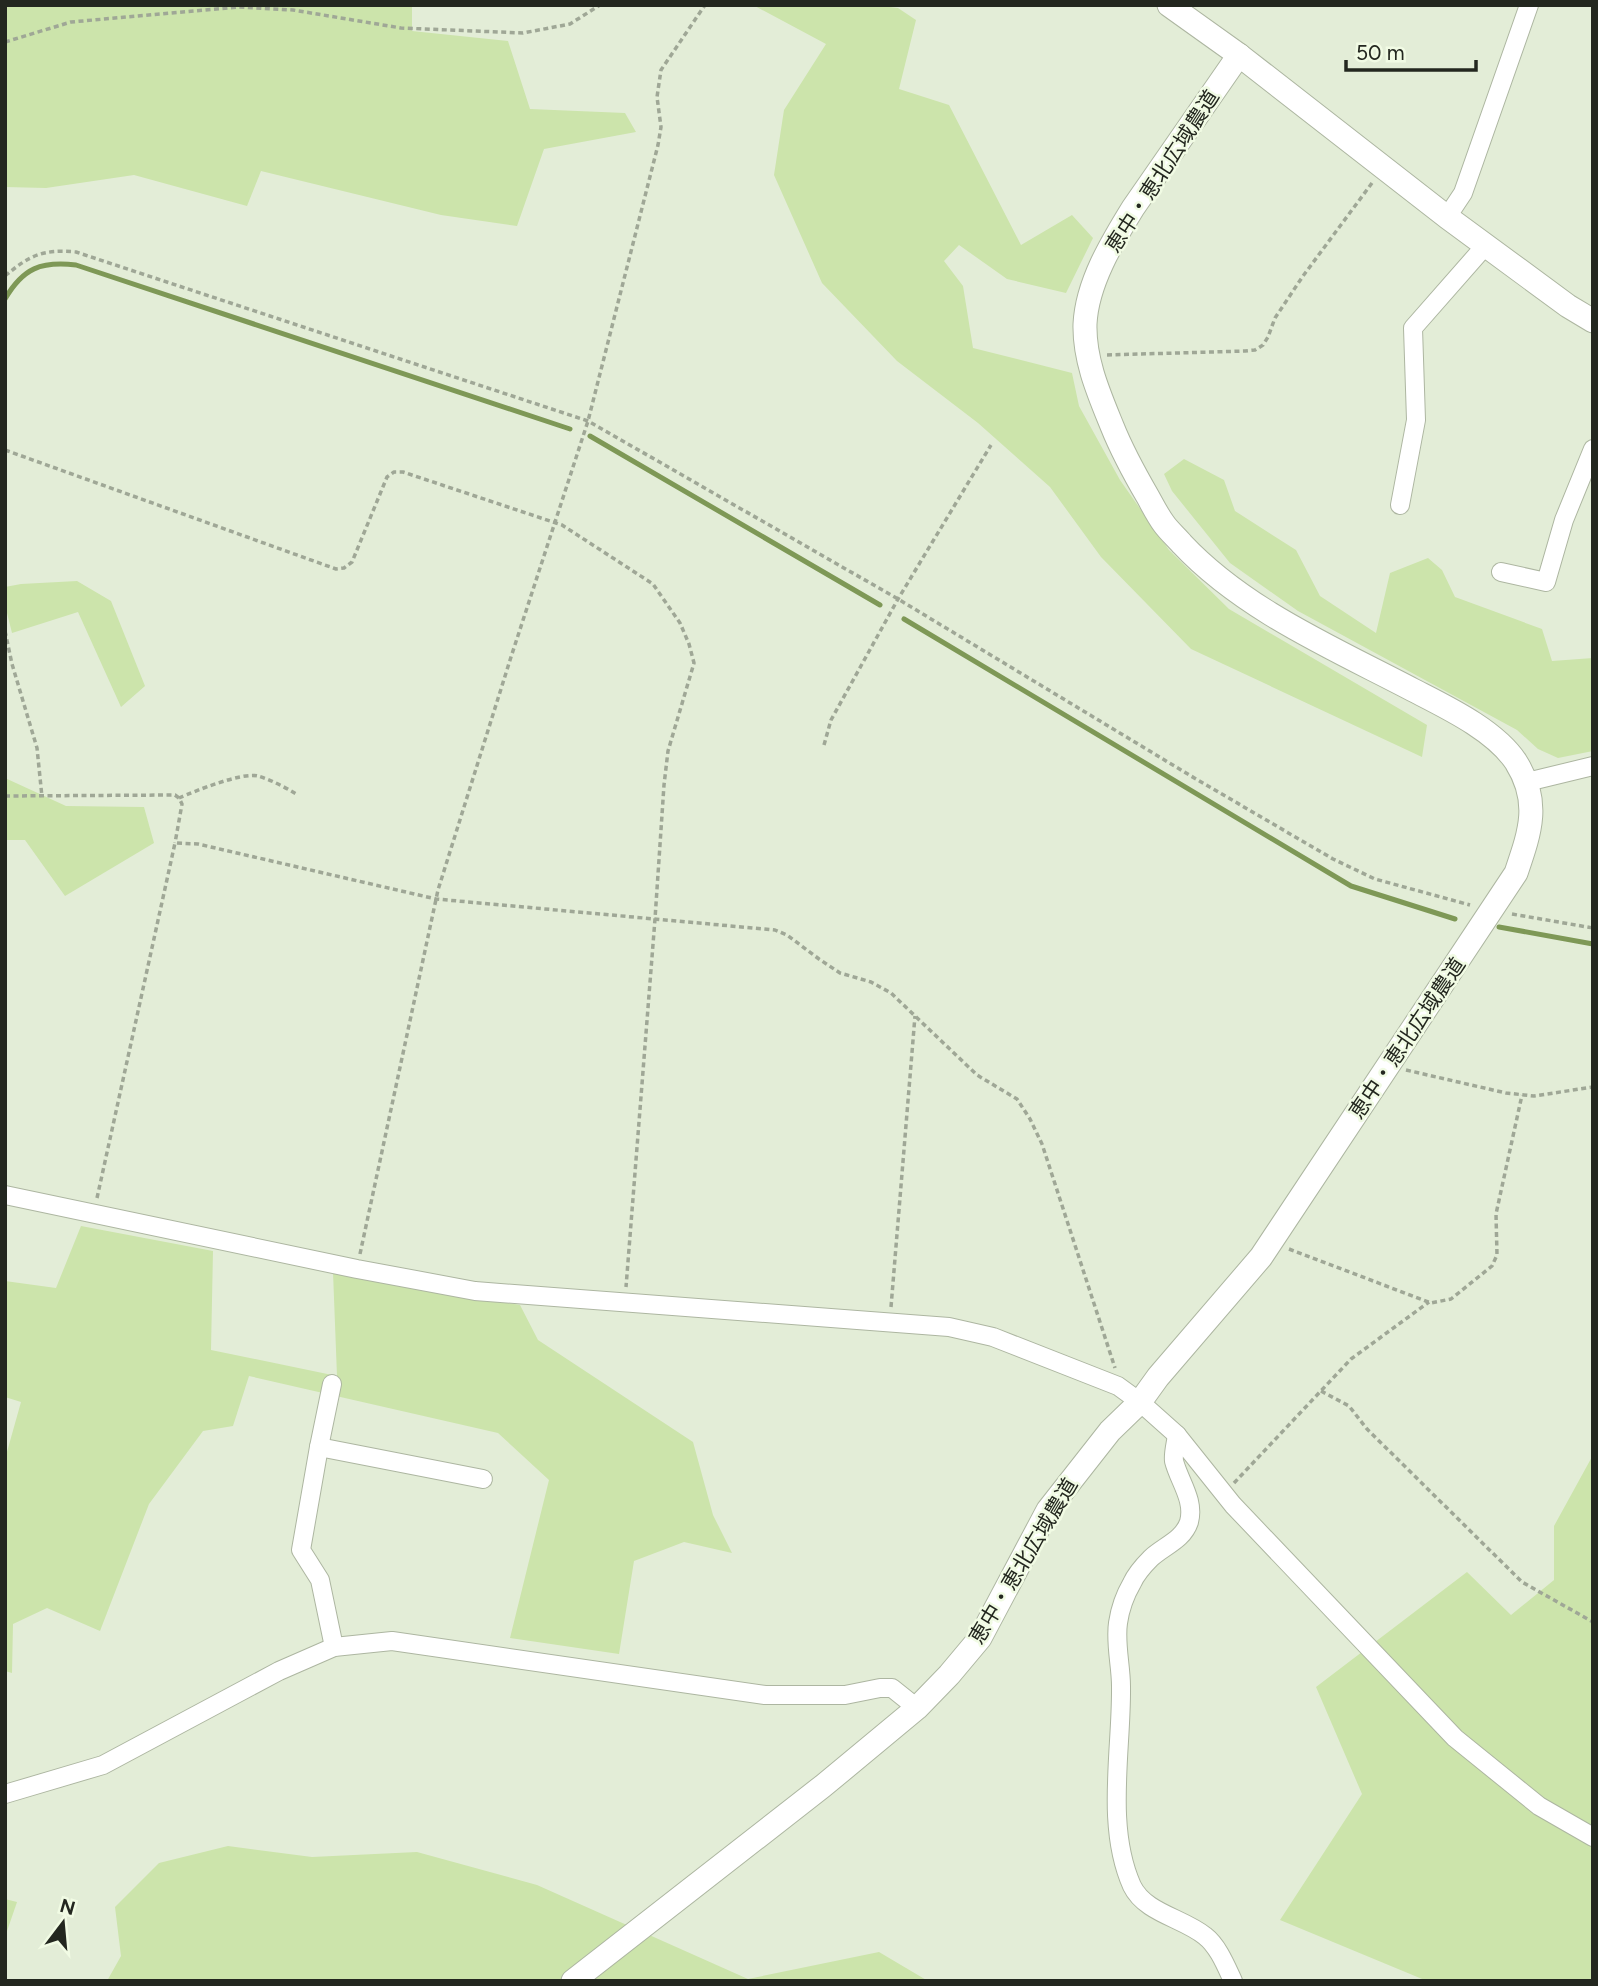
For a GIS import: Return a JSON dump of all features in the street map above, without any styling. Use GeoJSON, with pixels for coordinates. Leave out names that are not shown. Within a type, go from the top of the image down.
{"type":"FeatureCollection","features":[{"type":"Feature","properties":{"kind":"street"},"geometry":{"type":"LineString","coordinates":[[1169,5],[1240,55],[1485,246],[1593,321]]}},
{"type":"Feature","properties":{"kind":"street"},"geometry":{"type":"LineString","coordinates":[[1447,217],[1463,193],[1529,5]]}},
{"type":"Feature","properties":{"kind":"street","name":"恵中・恵北広域農道"},"geometry":{"type":"LineString","coordinates":[[573,1981],[823,1786],[917,1708],[950,1675],[980,1638],[1023,1555],[1056,1500],[1110,1431],[1140,1402],[1261,1256],[1492,911],[1516,873],[1528,840],[1531,806],[1527,782],[1515,760],[1502,745],[1433,700],[1300,631],[1237,592],[1201,565],[1164,525],[1124,455],[1096,387],[1086,324],[1097,276],[1133,208],[1240,55]]}},
{"type":"Feature","properties":{"kind":"street"},"geometry":{"type":"LineString","coordinates":[[1400,505],[1416,420],[1413,328],[1485,246]]}},
{"type":"Feature","properties":{"kind":"street"},"geometry":{"type":"LineString","coordinates":[[1501,572],[1546,582],[1564,520],[1593,449]]}},
{"type":"Feature","properties":{"kind":"street"},"geometry":{"type":"LineString","coordinates":[[1527,782],[1593,766]]}},
{"type":"Feature","properties":{"kind":"street"},"geometry":{"type":"LineString","coordinates":[[5,1195],[475,1291],[949,1327],[993,1337],[1118,1386],[1177,1435],[1224,1493],[1302,1579],[1455,1738],[1539,1806],[1593,1837]]}},
{"type":"Feature","properties":{"kind":"street"},"geometry":{"type":"LineString","coordinates":[[332,1384],[301,1550],[320,1580],[334,1647]]}},
{"type":"Feature","properties":{"kind":"street"},"geometry":{"type":"LineString","coordinates":[[1177,1435],[1174,1459],[1189,1499],[1189,1520],[1179,1538],[1152,1558],[1133,1580],[1122,1603],[1118,1625],[1121,1685],[1117,1807],[1121,1849],[1133,1889],[1159,1911],[1191,1926],[1208,1938],[1233,1981]]}},
{"type":"Feature","properties":{"kind":"street"},"geometry":{"type":"LineString","coordinates":[[319,1447],[483,1479]]}},
{"type":"Feature","properties":{"kind":"street"},"geometry":{"type":"LineString","coordinates":[[5,1794],[103,1765],[279,1671],[334,1647],[392,1642],[765,1695],[845,1695],[892,1688],[917,1708]]}},
{"type":"Feature","properties":{"kind":"path"},"geometry":{"type":"LineString","coordinates":[[5,42],[71,22],[239,7],[293,10],[401,29],[523,33],[570,24],[600,5]]}},
{"type":"Feature","properties":{"kind":"path"},"geometry":{"type":"LineString","coordinates":[[357,1269],[436,899],[588,421],[658,145],[661,127],[657,97],[661,70],[705,5]]}},
{"type":"Feature","properties":{"kind":"path"},"geometry":{"type":"LineString","coordinates":[[1090,358],[1109,355],[1245,351],[1255,350],[1263,345],[1275,318],[1303,276],[1383,168]]}},
{"type":"Feature","properties":{"kind":"path"},"geometry":{"type":"LineString","coordinates":[[5,276],[32,257],[54,250],[76,252],[588,421],[898,599],[1333,859],[1375,879],[1492,911],[1593,928]]}},
{"type":"Feature","properties":{"kind":"path"},"geometry":{"type":"LineString","coordinates":[[824,745],[831,720],[898,599],[991,445]]}},
{"type":"Feature","properties":{"kind":"path"},"geometry":{"type":"LineString","coordinates":[[5,450],[336,569],[344,568],[352,562],[357,553],[387,477],[394,472],[403,472],[562,525],[653,584],[680,623],[690,644],[694,663],[668,751],[664,785],[625,1303]]}},
{"type":"Feature","properties":{"kind":"path"},"geometry":{"type":"LineString","coordinates":[[5,631],[37,748],[42,797]]}},
{"type":"Feature","properties":{"kind":"path"},"geometry":{"type":"LineString","coordinates":[[179,798],[221,783],[256,775],[298,795]]}},
{"type":"Feature","properties":{"kind":"path"},"geometry":{"type":"LineString","coordinates":[[5,796],[175,795],[182,804],[94,1214]]}},
{"type":"Feature","properties":{"kind":"path"},"geometry":{"type":"LineString","coordinates":[[175,843],[198,844],[436,899],[775,930],[787,935],[840,973],[871,982],[891,993],[976,1075],[1017,1099],[1030,1119],[1042,1144],[1110,1347],[1118,1386]]}},
{"type":"Feature","properties":{"kind":"path"},"geometry":{"type":"LineString","coordinates":[[890,1322],[915,1016]]}},
{"type":"Feature","properties":{"kind":"path"},"geometry":{"type":"LineString","coordinates":[[1388,1066],[1522,1095],[1534,1096],[1593,1087]]}},
{"type":"Feature","properties":{"kind":"path"},"geometry":{"type":"LineString","coordinates":[[1224,1493],[1351,1359],[1429,1302],[1451,1299],[1492,1266],[1497,1255],[1496,1214],[1522,1095]]}},
{"type":"Feature","properties":{"kind":"path"},"geometry":{"type":"LineString","coordinates":[[1269,1243],[1429,1302]]}},
{"type":"Feature","properties":{"kind":"path"},"geometry":{"type":"LineString","coordinates":[[1321,1391],[1349,1406],[1367,1429],[1522,1582],[1593,1622]]}},
{"type":"Feature","properties":{"kind":"green space"},"geometry":{"type":"Polygon","coordinates":[[[5,5],[412,5],[412,31],[508,41],[530,109],[625,113],[636,132],[544,149],[517,226],[441,215],[261,171],[247,206],[134,175],[46,188],[5,187],[5,5]]]}},
{"type":"Feature","properties":{"kind":"green space"},"geometry":{"type":"Polygon","coordinates":[[[753,5],[872,5],[898,8],[916,20],[899,89],[949,105],[1021,245],[1072,215],[1093,238],[1066,293],[1007,279],[959,245],[944,261],[963,286],[973,348],[1072,373],[1079,406],[1120,480],[1169,550],[1229,609],[1427,725],[1422,757],[1191,649],[1101,557],[1050,487],[978,423],[897,361],[822,283],[774,175],[784,110],[826,44],[753,5]]]}},
{"type":"Feature","properties":{"kind":"green space"},"geometry":{"type":"Polygon","coordinates":[[[1184,459],[1224,480],[1235,511],[1296,550],[1320,596],[1376,633],[1390,573],[1428,558],[1442,570],[1455,597],[1542,629],[1552,661],[1593,658],[1593,751],[1558,758],[1538,749],[1517,730],[1298,611],[1230,563],[1172,491],[1164,474],[1184,459]]]}},
{"type":"Feature","properties":{"kind":"green space"},"geometry":{"type":"Polygon","coordinates":[[[77,581],[111,601],[145,686],[121,707],[78,612],[12,633],[5,613],[5,587],[77,581]]]}},
{"type":"Feature","properties":{"kind":"green space"},"geometry":{"type":"Polygon","coordinates":[[[5,778],[66,806],[144,807],[154,843],[65,896],[25,840],[5,840],[5,778]]]}},
{"type":"Feature","properties":{"kind":"green space"},"geometry":{"type":"Polygon","coordinates":[[[81,1226],[213,1251],[211,1350],[337,1376],[333,1272],[520,1305],[538,1340],[693,1442],[713,1515],[732,1553],[684,1542],[634,1561],[619,1654],[510,1638],[549,1480],[498,1433],[249,1376],[233,1426],[203,1431],[149,1504],[100,1631],[47,1608],[13,1624],[12,1673],[5,1671],[5,1459],[21,1402],[5,1397],[5,1281],[56,1288],[81,1226]]]}},
{"type":"Feature","properties":{"kind":"green space"},"geometry":{"type":"Polygon","coordinates":[[[1593,1455],[1593,1981],[1427,1981],[1280,1920],[1362,1794],[1316,1687],[1467,1572],[1511,1615],[1554,1580],[1554,1526],[1593,1455]]]}},
{"type":"Feature","properties":{"kind":"green space"},"geometry":{"type":"Polygon","coordinates":[[[228,1846],[312,1857],[417,1852],[537,1885],[748,1979],[879,1952],[928,1981],[107,1981],[121,1956],[115,1907],[159,1863],[228,1846]]]}},
{"type":"Feature","properties":{"kind":"green space"},"geometry":{"type":"Polygon","coordinates":[[[5,1899],[17,1902],[5,1937],[5,1899]]]}},
{"type":"Feature","properties":{"kind":"waterway"},"geometry":{"type":"LineString","coordinates":[[5,299],[19,280],[34,269],[53,264],[76,265],[570,429]]}},
{"type":"Feature","properties":{"kind":"waterway"},"geometry":{"type":"LineString","coordinates":[[590,436],[880,605]]}},
{"type":"Feature","properties":{"kind":"waterway"},"geometry":{"type":"LineString","coordinates":[[904,619],[1351,886],[1455,919]]}},
{"type":"Feature","properties":{"kind":"waterway"},"geometry":{"type":"LineString","coordinates":[[1499,927],[1593,944]]}}]}
